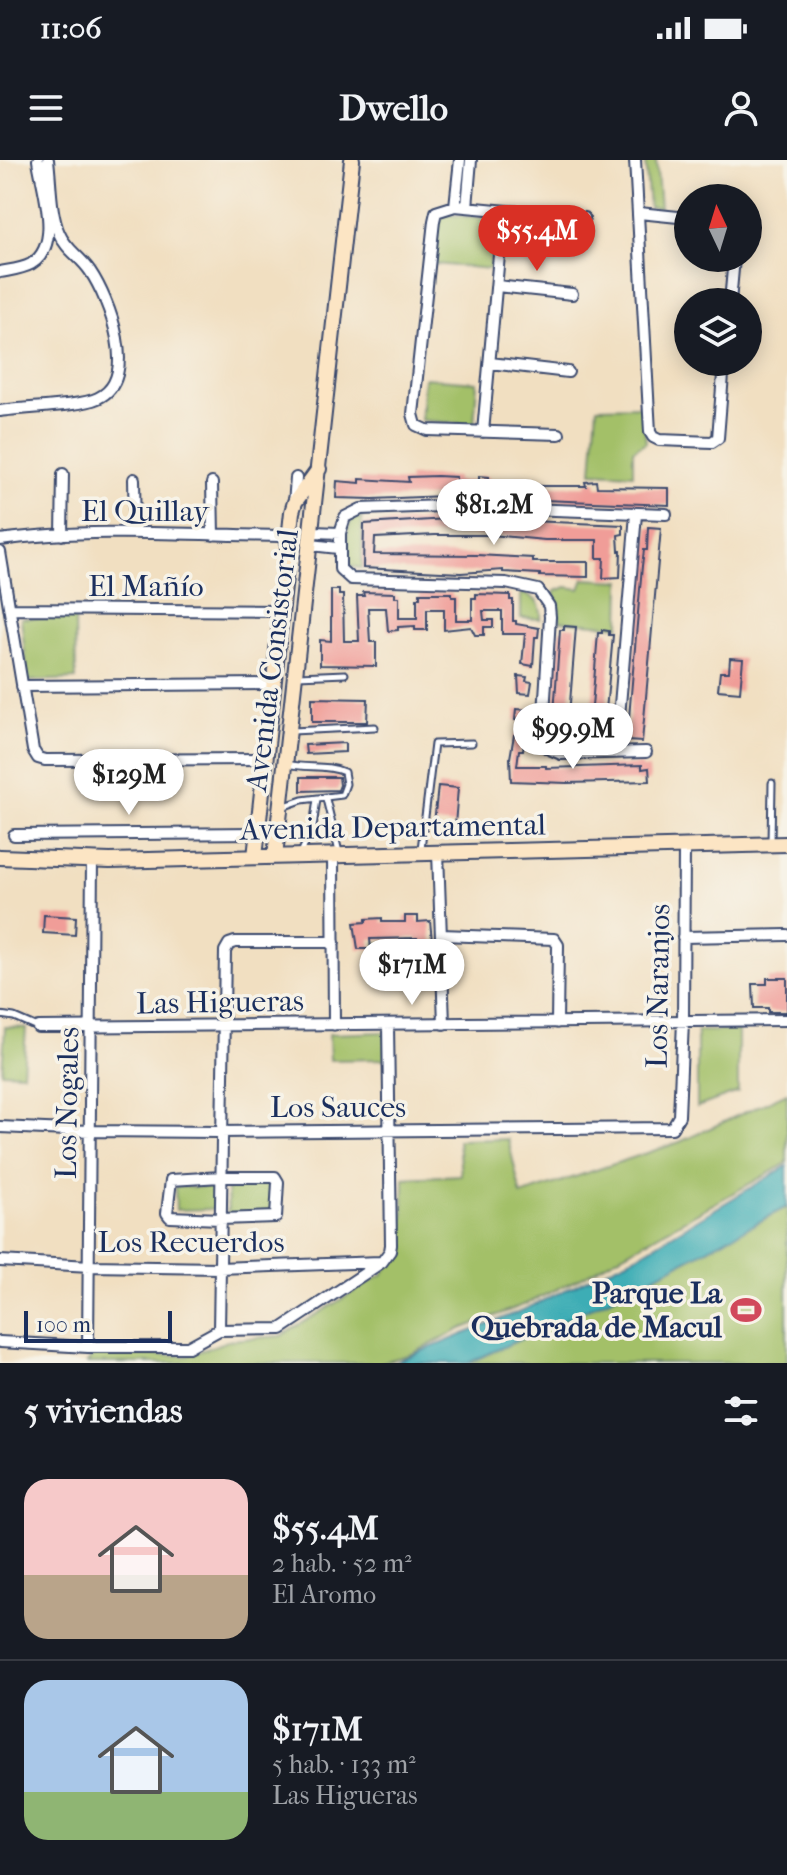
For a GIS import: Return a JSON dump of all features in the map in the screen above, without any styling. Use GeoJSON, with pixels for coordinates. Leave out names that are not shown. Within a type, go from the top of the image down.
{"type":"FeatureCollection","features":[{"type":"Feature","properties":{"kind":"street"},"geometry":{"type":"LineString","coordinates":[[0,272],[33,263],[45,250],[48,225],[38,160]]}},
{"type":"Feature","properties":{"kind":"street"},"geometry":{"type":"LineString","coordinates":[[0,411],[87,402],[104,395],[117,381],[120,366],[107,303],[89,269],[67,249],[56,223],[48,160]]}},
{"type":"Feature","properties":{"kind":"street","name":"Avenida Consistorial"},"geometry":{"type":"LineString","coordinates":[[275,856],[352,160]]}},
{"type":"Feature","properties":{"kind":"street"},"geometry":{"type":"LineString","coordinates":[[455,206],[460,160]]}},
{"type":"Feature","properties":{"kind":"street"},"geometry":{"type":"LineString","coordinates":[[467,207],[471,160]]}},
{"type":"Feature","properties":{"kind":"street"},"geometry":{"type":"LineString","coordinates":[[635,160],[650,432],[653,437],[659,440],[709,442],[717,439],[723,376]]}},
{"type":"Feature","properties":{"kind":"street"},"geometry":{"type":"LineString","coordinates":[[559,434],[427,430],[416,425],[413,414],[436,212],[455,206],[584,218]]}},
{"type":"Feature","properties":{"kind":"street"},"geometry":{"type":"LineString","coordinates":[[483,432],[503,211]]}},
{"type":"Feature","properties":{"kind":"street"},"geometry":{"type":"LineString","coordinates":[[639,213],[674,217]]}},
{"type":"Feature","properties":{"kind":"street"},"geometry":{"type":"LineString","coordinates":[[45,250],[67,249]]}},
{"type":"Feature","properties":{"kind":"street"},"geometry":{"type":"LineString","coordinates":[[497,286],[572,294]]}},
{"type":"Feature","properties":{"kind":"street"},"geometry":{"type":"LineString","coordinates":[[490,363],[568,372]]}},
{"type":"Feature","properties":{"kind":"street","name":"Avenida Consistorial"},"geometry":{"type":"LineString","coordinates":[[297,500],[319,469]]}},
{"type":"Feature","properties":{"kind":"street"},"geometry":{"type":"LineString","coordinates":[[62,535],[63,474]]}},
{"type":"Feature","properties":{"kind":"street","name":"Avenida Consistorial"},"geometry":{"type":"LineString","coordinates":[[255,857],[289,536],[297,500],[296,478]]}},
{"type":"Feature","properties":{"kind":"street"},"geometry":{"type":"LineString","coordinates":[[134,479],[135,533]]}},
{"type":"Feature","properties":{"kind":"street"},"geometry":{"type":"LineString","coordinates":[[212,483],[213,535]]}},
{"type":"Feature","properties":{"kind":"street"},"geometry":{"type":"LineString","coordinates":[[297,500],[312,498],[315,507]]}},
{"type":"Feature","properties":{"kind":"street"},"geometry":{"type":"LineString","coordinates":[[646,752],[561,754],[553,752],[545,742],[550,617],[549,606],[538,590],[506,583],[351,579],[340,569],[338,548],[345,517],[361,509],[442,506],[666,514]]}},
{"type":"Feature","properties":{"kind":"street"},"geometry":{"type":"LineString","coordinates":[[616,753],[636,514]]}},
{"type":"Feature","properties":{"kind":"street","name":"El Quillay"},"geometry":{"type":"LineString","coordinates":[[0,540],[135,533],[289,536]]}},
{"type":"Feature","properties":{"kind":"street"},"geometry":{"type":"LineString","coordinates":[[312,539],[340,533]]}},
{"type":"Feature","properties":{"kind":"street"},"geometry":{"type":"LineString","coordinates":[[312,539],[338,548]]}},
{"type":"Feature","properties":{"kind":"street"},"geometry":{"type":"LineString","coordinates":[[0,552],[33,750],[38,758],[266,759]]}},
{"type":"Feature","properties":{"kind":"street"},"geometry":{"type":"LineString","coordinates":[[283,611],[294,607],[306,595]]}},
{"type":"Feature","properties":{"kind":"street","name":"El Mañío"},"geometry":{"type":"LineString","coordinates":[[10,609],[283,611]]}},
{"type":"Feature","properties":{"kind":"street"},"geometry":{"type":"LineString","coordinates":[[22,686],[275,684]]}},
{"type":"Feature","properties":{"kind":"street"},"geometry":{"type":"LineString","coordinates":[[261,807],[273,813],[281,809]]}},
{"type":"Feature","properties":{"kind":"street","name":"Avenida Departamental"},"geometry":{"type":"LineString","coordinates":[[14,835],[258,833]]}},
{"type":"Feature","properties":{"kind":"street","name":"Avenida Departamental"},"geometry":{"type":"LineString","coordinates":[[0,857],[92,860],[787,844]]}},
{"type":"Feature","properties":{"kind":"street","name":"Los Naranjos"},"geometry":{"type":"LineString","coordinates":[[675,1125],[679,1116],[683,1021],[684,846]]}},
{"type":"Feature","properties":{"kind":"street"},"geometry":{"type":"LineString","coordinates":[[438,852],[444,1024]]}},
{"type":"Feature","properties":{"kind":"street"},"geometry":{"type":"LineString","coordinates":[[334,1025],[337,855]]}},
{"type":"Feature","properties":{"kind":"street","name":"Los Nogales"},"geometry":{"type":"LineString","coordinates":[[88,1347],[92,860]]}},
{"type":"Feature","properties":{"kind":"street"},"geometry":{"type":"LineString","coordinates":[[441,935],[556,941],[557,1023]]}},
{"type":"Feature","properties":{"kind":"street"},"geometry":{"type":"LineString","coordinates":[[683,937],[787,935]]}},
{"type":"Feature","properties":{"kind":"street"},"geometry":{"type":"LineString","coordinates":[[219,1330],[225,951],[229,944],[334,942]]}},
{"type":"Feature","properties":{"kind":"street","name":"Las Higueras"},"geometry":{"type":"LineString","coordinates":[[38,1027],[787,1020]]}},
{"type":"Feature","properties":{"kind":"street"},"geometry":{"type":"LineString","coordinates":[[0,1342],[88,1347],[188,1347],[219,1330],[281,1329],[382,1262],[391,1245],[388,1024]]}},
{"type":"Feature","properties":{"kind":"street","name":"Los Sauces"},"geometry":{"type":"LineString","coordinates":[[0,1127],[220,1132],[664,1129],[675,1125]]}},
{"type":"Feature","properties":{"kind":"street"},"geometry":{"type":"LineString","coordinates":[[221,1177],[275,1177],[278,1182],[278,1212],[274,1218],[174,1219],[167,1213],[171,1180],[221,1177]]}},
{"type":"Feature","properties":{"kind":"street","name":"Los Recuerdos"},"geometry":{"type":"LineString","coordinates":[[0,1261],[219,1268],[382,1262]]}},
{"type":"Feature","properties":{"kind":"lane"},"geometry":{"type":"LineString","coordinates":[[296,676],[345,674]]}},
{"type":"Feature","properties":{"kind":"lane"},"geometry":{"type":"LineString","coordinates":[[290,731],[375,727]]}},
{"type":"Feature","properties":{"kind":"lane"},"geometry":{"type":"LineString","coordinates":[[421,852],[434,744],[472,743]]}},
{"type":"Feature","properties":{"kind":"lane"},"geometry":{"type":"LineString","coordinates":[[281,809],[290,803],[342,795],[346,784],[344,772],[332,767],[301,768],[286,764]]}},
{"type":"Feature","properties":{"kind":"lane"},"geometry":{"type":"LineString","coordinates":[[771,844],[772,783]]}},
{"type":"Feature","properties":{"kind":"lane"},"geometry":{"type":"LineString","coordinates":[[300,855],[313,827],[317,799]]}},
{"type":"Feature","properties":{"kind":"lane"},"geometry":{"type":"LineString","coordinates":[[326,799],[337,855]]}},
{"type":"Feature","properties":{"kind":"lane"},"geometry":{"type":"LineString","coordinates":[[0,1015],[38,1027]]}},
{"type":"Feature","properties":{"kind":"green space"},"geometry":{"type":"Polygon","coordinates":[[[645,160],[656,160],[660,208],[649,207],[645,160]]]}},
{"type":"Feature","properties":{"kind":"green space"},"geometry":{"type":"Polygon","coordinates":[[[439,214],[495,219],[490,269],[435,264],[439,214]]]}},
{"type":"Feature","properties":{"kind":"green space"},"geometry":{"type":"Polygon","coordinates":[[[424,378],[477,382],[474,425],[421,420],[424,378]]]}},
{"type":"Feature","properties":{"kind":"green space"},"geometry":{"type":"Polygon","coordinates":[[[642,406],[646,442],[633,450],[633,474],[592,472],[597,407],[642,406]]]}},
{"type":"Feature","properties":{"kind":"green space"},"geometry":{"type":"Polygon","coordinates":[[[362,517],[362,568],[352,567],[348,563],[347,546],[350,523],[353,518],[362,517]]]}},
{"type":"Feature","properties":{"kind":"green space"},"geometry":{"type":"Polygon","coordinates":[[[584,579],[621,581],[620,626],[560,621],[555,591],[567,587],[580,589],[584,579]]]}},
{"type":"Feature","properties":{"kind":"green space"},"geometry":{"type":"Polygon","coordinates":[[[521,593],[537,602],[541,619],[521,618],[521,593]]]}},
{"type":"Feature","properties":{"kind":"green space"},"geometry":{"type":"Polygon","coordinates":[[[21,618],[75,618],[76,679],[28,681],[21,618]]]}},
{"type":"Feature","properties":{"kind":"green space"},"geometry":{"type":"Polygon","coordinates":[[[553,729],[610,733],[610,741],[604,746],[558,743],[552,737],[553,729]]]}},
{"type":"Feature","properties":{"kind":"green space"},"geometry":{"type":"Polygon","coordinates":[[[412,942],[412,960],[375,961],[375,943],[412,942]]]}},
{"type":"Feature","properties":{"kind":"green space"},"geometry":{"type":"Polygon","coordinates":[[[5,1027],[26,1028],[23,1073],[2,1072],[5,1027]]]}},
{"type":"Feature","properties":{"kind":"green space"},"geometry":{"type":"Polygon","coordinates":[[[697,1031],[738,1031],[738,1092],[697,1107],[697,1031]]]}},
{"type":"Feature","properties":{"kind":"green space"},"geometry":{"type":"Polygon","coordinates":[[[385,1032],[386,1059],[330,1060],[329,1034],[385,1032]]]}},
{"type":"Feature","properties":{"kind":"green space"},"geometry":{"type":"Polygon","coordinates":[[[787,1093],[787,1163],[578,1279],[526,1304],[461,1329],[412,1354],[379,1363],[87,1363],[95,1353],[187,1356],[230,1340],[281,1336],[383,1274],[403,1245],[404,1178],[461,1175],[458,1140],[508,1139],[521,1195],[680,1142],[787,1093]]]}},
{"type":"Feature","properties":{"kind":"green space"},"geometry":{"type":"Polygon","coordinates":[[[271,1179],[273,1207],[269,1214],[228,1215],[227,1180],[271,1179]]]}},
{"type":"Feature","properties":{"kind":"green space"},"geometry":{"type":"Polygon","coordinates":[[[175,1187],[213,1187],[214,1209],[176,1210],[175,1187]]]}},
{"type":"Feature","properties":{"kind":"green space","name":"Parque La Quebrada de Macul"},"geometry":{"type":"Polygon","coordinates":[[[787,1207],[787,1363],[468,1363],[625,1292],[787,1207]]]}},
{"type":"Feature","properties":{"kind":"water"},"geometry":{"type":"Polygon","coordinates":[[[787,1166],[787,1207],[625,1292],[468,1363],[393,1363],[523,1310],[636,1256],[787,1166]]]}},
{"type":"Feature","properties":{"kind":"building"},"geometry":{"type":"Polygon","coordinates":[[[437,476],[479,482],[479,476],[489,477],[489,482],[543,486],[586,486],[585,482],[596,481],[597,487],[669,488],[669,505],[445,496],[336,498],[337,481],[409,482],[408,477],[437,476]]]}},
{"type":"Feature","properties":{"kind":"building"},"geometry":{"type":"Polygon","coordinates":[[[478,520],[479,524],[495,524],[495,520],[515,521],[515,526],[530,526],[530,521],[623,525],[623,534],[618,535],[620,577],[603,578],[604,558],[597,558],[597,540],[545,540],[491,535],[375,538],[374,554],[477,555],[533,558],[533,562],[588,562],[588,577],[540,576],[503,570],[461,573],[363,568],[364,524],[478,520]]]}},
{"type":"Feature","properties":{"kind":"building"},"geometry":{"type":"Polygon","coordinates":[[[648,527],[661,528],[642,742],[627,741],[648,527]]]}},
{"type":"Feature","properties":{"kind":"building"},"geometry":{"type":"Polygon","coordinates":[[[331,590],[339,590],[339,595],[343,595],[344,641],[359,641],[357,596],[364,596],[363,592],[395,593],[395,597],[399,597],[399,618],[417,618],[420,593],[452,593],[452,597],[456,597],[456,620],[472,620],[472,598],[476,598],[476,594],[510,595],[510,600],[513,600],[513,621],[539,628],[538,637],[535,637],[533,666],[522,664],[525,634],[502,634],[502,611],[483,611],[484,620],[493,620],[493,627],[484,627],[484,635],[475,635],[471,627],[444,630],[444,609],[427,609],[427,630],[415,630],[415,626],[388,631],[386,608],[368,608],[370,642],[376,642],[376,666],[320,665],[320,640],[331,641],[331,590]]]}},
{"type":"Feature","properties":{"kind":"building"},"geometry":{"type":"Polygon","coordinates":[[[564,626],[576,627],[568,728],[553,727],[560,630],[564,630],[564,626]]]}},
{"type":"Feature","properties":{"kind":"building"},"geometry":{"type":"Polygon","coordinates":[[[602,630],[613,635],[604,732],[590,731],[598,633],[602,630]]]}},
{"type":"Feature","properties":{"kind":"building"},"geometry":{"type":"Polygon","coordinates":[[[730,658],[743,659],[740,692],[718,690],[720,672],[729,672],[730,658]]]}},
{"type":"Feature","properties":{"kind":"building"},"geometry":{"type":"Polygon","coordinates":[[[518,676],[527,677],[526,681],[532,682],[530,694],[519,693],[518,676]]]}},
{"type":"Feature","properties":{"kind":"building"},"geometry":{"type":"Polygon","coordinates":[[[312,698],[368,699],[367,722],[312,722],[312,698]]]}},
{"type":"Feature","properties":{"kind":"building"},"geometry":{"type":"Polygon","coordinates":[[[516,709],[528,710],[527,721],[515,720],[516,709]]]}},
{"type":"Feature","properties":{"kind":"building"},"geometry":{"type":"Polygon","coordinates":[[[514,735],[525,737],[517,766],[642,765],[642,769],[649,768],[650,781],[511,781],[510,758],[514,735]]]}},
{"type":"Feature","properties":{"kind":"building"},"geometry":{"type":"Polygon","coordinates":[[[345,743],[345,752],[306,754],[305,745],[345,743]]]}},
{"type":"Feature","properties":{"kind":"building"},"geometry":{"type":"Polygon","coordinates":[[[301,777],[339,777],[340,785],[338,790],[301,791],[301,777]]]}},
{"type":"Feature","properties":{"kind":"building"},"geometry":{"type":"Polygon","coordinates":[[[438,786],[458,788],[455,825],[434,823],[438,786]]]}},
{"type":"Feature","properties":{"kind":"building"},"geometry":{"type":"Polygon","coordinates":[[[44,915],[76,917],[75,935],[43,933],[44,915]]]}},
{"type":"Feature","properties":{"kind":"building"},"geometry":{"type":"Polygon","coordinates":[[[405,916],[418,916],[418,922],[430,921],[434,960],[417,960],[417,938],[370,939],[371,949],[358,949],[354,923],[382,918],[382,922],[405,922],[405,916]]]}},
{"type":"Feature","properties":{"kind":"building"},"geometry":{"type":"Polygon","coordinates":[[[767,978],[787,978],[787,1012],[754,1008],[753,984],[767,984],[767,978]]]}},
{"type":"Feature","properties":{"kind":"place","name":"Parque La Quebrada de Macul"},"geometry":{"type":"Point","coordinates":[746,1310]}}]}
